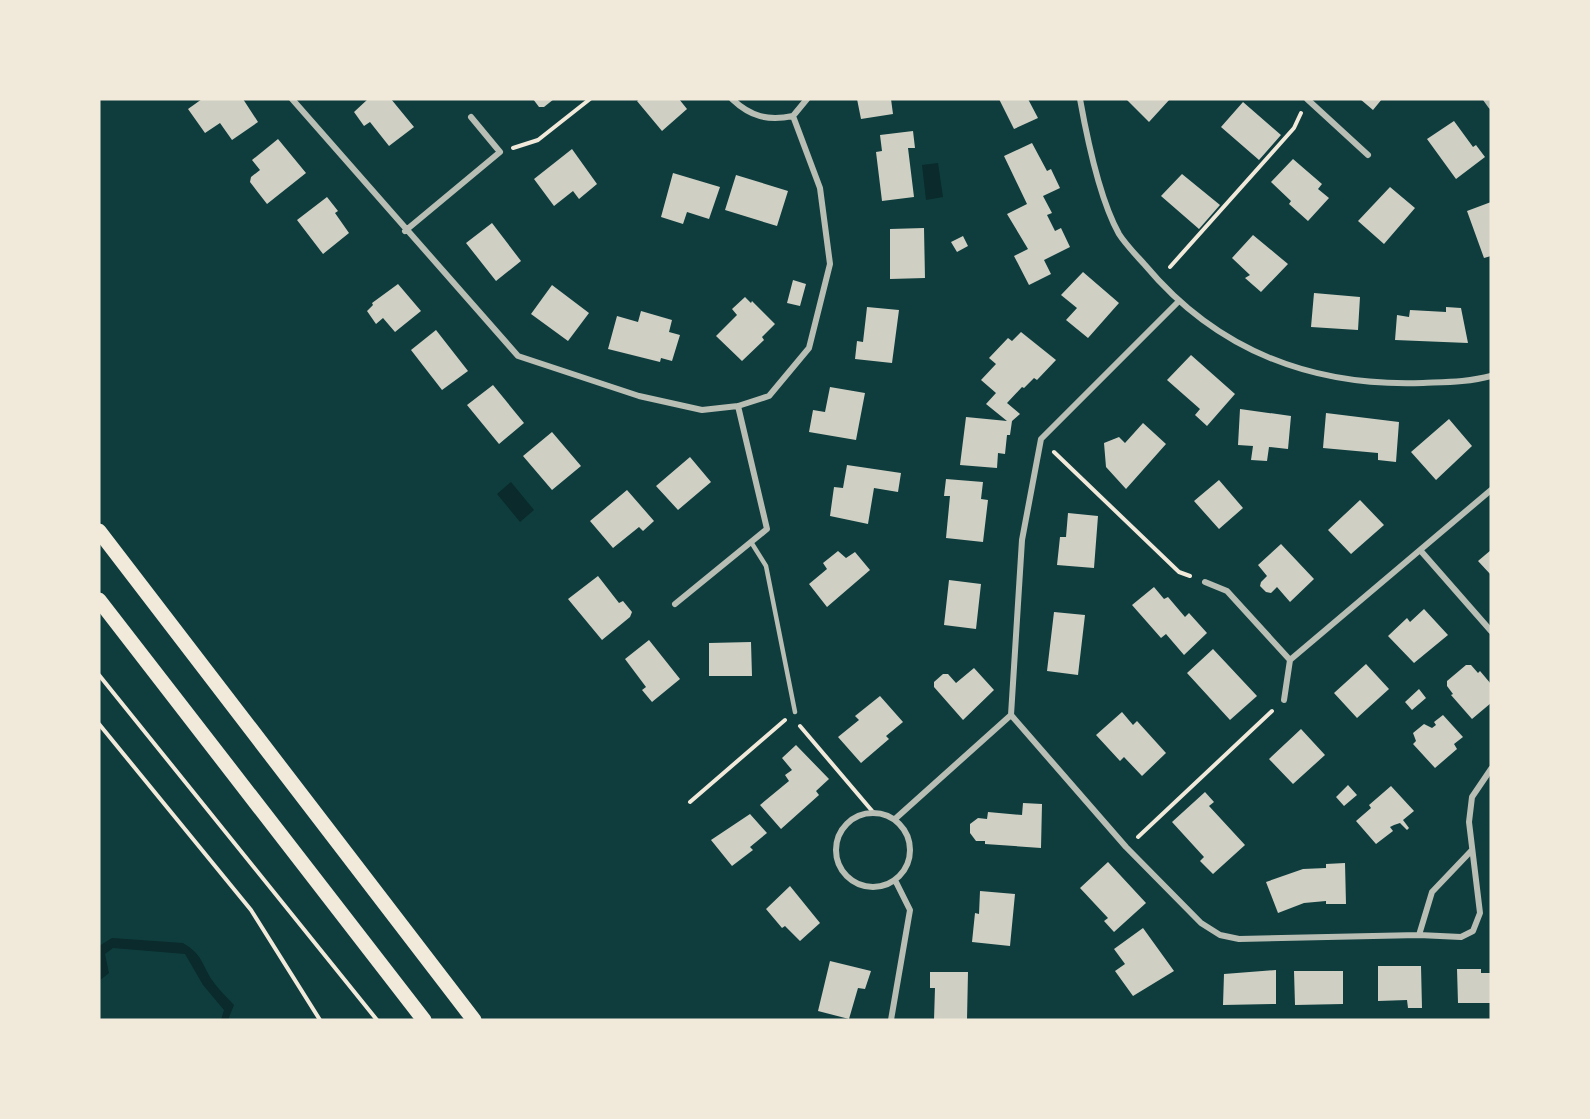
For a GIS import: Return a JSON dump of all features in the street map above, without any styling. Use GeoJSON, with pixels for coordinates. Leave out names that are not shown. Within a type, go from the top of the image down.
{"type":"FeatureCollection","features":[{"type":"Feature","properties":{"kind":"main road"},"geometry":{"type":"LineString","coordinates":[[99,531],[474,1020]]}},
{"type":"Feature","properties":{"kind":"main road"},"geometry":{"type":"LineString","coordinates":[[99,600],[424,1020]]}},
{"type":"Feature","properties":{"kind":"street"},"geometry":{"type":"LineString","coordinates":[[292,99],[405,231],[519,356],[639,396],[702,410],[738,406],[769,396],[809,348],[830,264],[820,188],[793,116]]}},
{"type":"Feature","properties":{"kind":"street"},"geometry":{"type":"LineString","coordinates":[[732,99],[753,116],[775,120],[793,116],[807,99]]}},
{"type":"Feature","properties":{"kind":"street"},"geometry":{"type":"LineString","coordinates":[[1080,99],[1090,148],[1119,234],[1179,301],[1231,339],[1266,357],[1330,378],[1392,384],[1491,376]]}},
{"type":"Feature","properties":{"kind":"street"},"geometry":{"type":"LineString","coordinates":[[1307,99],[1368,155]]}},
{"type":"Feature","properties":{"kind":"street"},"geometry":{"type":"LineString","coordinates":[[1486,99],[1491,106]]}},
{"type":"Feature","properties":{"kind":"street"},"geometry":{"type":"LineString","coordinates":[[405,231],[500,152],[471,117]]}},
{"type":"Feature","properties":{"kind":"street"},"geometry":{"type":"LineString","coordinates":[[895,819],[1011,715],[1023,540],[1041,439],[1179,301]]}},
{"type":"Feature","properties":{"kind":"street"},"geometry":{"type":"LineString","coordinates":[[675,604],[767,529],[738,406]]}},
{"type":"Feature","properties":{"kind":"street"},"geometry":{"type":"LineString","coordinates":[[1284,700],[1290,660],[1491,490]]}},
{"type":"Feature","properties":{"kind":"street"},"geometry":{"type":"LineString","coordinates":[[1420,550],[1491,631]]}},
{"type":"Feature","properties":{"kind":"street"},"geometry":{"type":"LineString","coordinates":[[1205,582],[1227,591],[1290,660]]}},
{"type":"Feature","properties":{"kind":"street"},"geometry":{"type":"LineString","coordinates":[[1011,715],[1126,848],[1201,923],[1220,935],[1239,939],[1419,935],[1461,937],[1473,931],[1480,913],[1470,822],[1472,797],[1491,769]]}},
{"type":"Feature","properties":{"kind":"street"},"geometry":{"type":"LineString","coordinates":[[873,812],[895,819],[903,828],[910,850],[908,862],[895,880],[883,886],[858,884],[847,877],[837,861],[836,842],[841,830],[860,814],[873,812]]}},
{"type":"Feature","properties":{"kind":"street"},"geometry":{"type":"LineString","coordinates":[[1419,935],[1432,892],[1472,850]]}},
{"type":"Feature","properties":{"kind":"street"},"geometry":{"type":"LineString","coordinates":[[891,1020],[910,910],[895,880]]}},
{"type":"Feature","properties":{"kind":"lane"},"geometry":{"type":"LineString","coordinates":[[752,542],[766,566],[795,712]]}},
{"type":"Feature","properties":{"kind":"path"},"geometry":{"type":"LineString","coordinates":[[500,152],[538,140],[590,99]]}},
{"type":"Feature","properties":{"kind":"path"},"geometry":{"type":"LineString","coordinates":[[1158,280],[1294,128],[1303,109]]}},
{"type":"Feature","properties":{"kind":"path"},"geometry":{"type":"LineString","coordinates":[[1041,439],[1179,572],[1205,582]]}},
{"type":"Feature","properties":{"kind":"path"},"geometry":{"type":"LineString","coordinates":[[99,675],[376,1020]]}},
{"type":"Feature","properties":{"kind":"path"},"geometry":{"type":"LineString","coordinates":[[1126,848],[1284,700]]}},
{"type":"Feature","properties":{"kind":"path"},"geometry":{"type":"LineString","coordinates":[[690,802],[795,712],[802,729],[873,812]]}},
{"type":"Feature","properties":{"kind":"path"},"geometry":{"type":"LineString","coordinates":[[99,724],[251,910],[320,1020]]}},
{"type":"Feature","properties":{"kind":"water"},"geometry":{"type":"Polygon","coordinates":[[[938,163],[943,197],[926,200],[922,165],[938,163]]]}},
{"type":"Feature","properties":{"kind":"water"},"geometry":{"type":"Polygon","coordinates":[[[511,482],[534,510],[520,522],[497,494],[511,482]]]}},
{"type":"Feature","properties":{"kind":"water"},"geometry":{"type":"Polygon","coordinates":[[[112,938],[183,943],[190,947],[198,955],[214,983],[234,1005],[228,1020],[221,1020],[224,1010],[203,985],[185,954],[113,948],[105,954],[109,973],[99,981],[99,946],[112,938]]]}},
{"type":"Feature","properties":{"kind":"building"},"geometry":{"type":"Polygon","coordinates":[[[202,99],[243,99],[258,122],[232,140],[220,123],[205,133],[188,109],[202,99]]]}},
{"type":"Feature","properties":{"kind":"building"},"geometry":{"type":"Polygon","coordinates":[[[368,99],[391,99],[414,127],[389,146],[370,122],[364,126],[354,112],[368,99]]]}},
{"type":"Feature","properties":{"kind":"building"},"geometry":{"type":"Polygon","coordinates":[[[533,99],[554,99],[544,107],[539,107],[533,99]]]}},
{"type":"Feature","properties":{"kind":"building"},"geometry":{"type":"Polygon","coordinates":[[[640,99],[679,99],[687,109],[662,131],[637,101],[640,99]]]}},
{"type":"Feature","properties":{"kind":"building"},"geometry":{"type":"Polygon","coordinates":[[[857,99],[891,99],[893,114],[861,119],[857,99]]]}},
{"type":"Feature","properties":{"kind":"building"},"geometry":{"type":"Polygon","coordinates":[[[999,99],[1028,99],[1038,118],[1014,129],[999,99]]]}},
{"type":"Feature","properties":{"kind":"building"},"geometry":{"type":"Polygon","coordinates":[[[1126,99],[1170,99],[1149,122],[1126,99]]]}},
{"type":"Feature","properties":{"kind":"building"},"geometry":{"type":"Polygon","coordinates":[[[1360,99],[1382,99],[1373,110],[1360,99]]]}},
{"type":"Feature","properties":{"kind":"building"},"geometry":{"type":"Polygon","coordinates":[[[1243,102],[1281,135],[1259,160],[1221,127],[1243,102]]]}},
{"type":"Feature","properties":{"kind":"building"},"geometry":{"type":"Polygon","coordinates":[[[1454,121],[1473,147],[1476,145],[1485,157],[1456,179],[1427,139],[1454,121]]]}},
{"type":"Feature","properties":{"kind":"building"},"geometry":{"type":"Polygon","coordinates":[[[913,131],[915,148],[908,148],[914,197],[882,201],[876,152],[882,151],[880,135],[913,131]]]}},
{"type":"Feature","properties":{"kind":"building"},"geometry":{"type":"Polygon","coordinates":[[[278,139],[306,173],[267,204],[250,182],[251,177],[260,170],[252,160],[278,139]]]}},
{"type":"Feature","properties":{"kind":"building"},"geometry":{"type":"Polygon","coordinates":[[[1032,143],[1047,171],[1051,169],[1060,188],[1043,196],[1052,213],[1047,215],[1055,231],[1061,228],[1070,247],[1044,260],[1051,274],[1029,285],[1014,256],[1028,249],[1007,214],[1027,204],[1004,156],[1032,143]]]}},
{"type":"Feature","properties":{"kind":"building"},"geometry":{"type":"Polygon","coordinates":[[[572,149],[597,184],[579,199],[573,191],[554,206],[534,179],[572,149]]]}},
{"type":"Feature","properties":{"kind":"building"},"geometry":{"type":"Polygon","coordinates":[[[1293,159],[1322,184],[1318,189],[1329,198],[1308,221],[1289,204],[1291,201],[1271,182],[1293,159]]]}},
{"type":"Feature","properties":{"kind":"building"},"geometry":{"type":"Polygon","coordinates":[[[673,173],[720,187],[709,219],[687,212],[683,224],[661,217],[673,173]]]}},
{"type":"Feature","properties":{"kind":"building"},"geometry":{"type":"Polygon","coordinates":[[[1182,174],[1220,205],[1199,229],[1161,196],[1182,174]]]}},
{"type":"Feature","properties":{"kind":"building"},"geometry":{"type":"Polygon","coordinates":[[[736,175],[788,191],[777,226],[725,210],[736,175]]]}},
{"type":"Feature","properties":{"kind":"building"},"geometry":{"type":"Polygon","coordinates":[[[1390,187],[1415,208],[1384,244],[1358,221],[1390,187]]]}},
{"type":"Feature","properties":{"kind":"building"},"geometry":{"type":"Polygon","coordinates":[[[327,197],[338,211],[335,213],[349,233],[323,254],[297,220],[327,197]]]}},
{"type":"Feature","properties":{"kind":"building"},"geometry":{"type":"Polygon","coordinates":[[[1491,202],[1491,256],[1484,258],[1467,211],[1491,202]]]}},
{"type":"Feature","properties":{"kind":"building"},"geometry":{"type":"Polygon","coordinates":[[[492,223],[521,261],[496,281],[466,243],[492,223]]]}},
{"type":"Feature","properties":{"kind":"building"},"geometry":{"type":"Polygon","coordinates":[[[924,228],[925,278],[890,279],[890,229],[924,228]]]}},
{"type":"Feature","properties":{"kind":"building"},"geometry":{"type":"Polygon","coordinates":[[[1253,235],[1288,264],[1261,292],[1245,278],[1250,275],[1232,258],[1253,235]]]}},
{"type":"Feature","properties":{"kind":"building"},"geometry":{"type":"Polygon","coordinates":[[[963,236],[968,246],[957,252],[951,242],[963,236]]]}},
{"type":"Feature","properties":{"kind":"building"},"geometry":{"type":"Polygon","coordinates":[[[1083,272],[1119,303],[1088,338],[1066,320],[1077,308],[1061,295],[1083,272]]]}},
{"type":"Feature","properties":{"kind":"building"},"geometry":{"type":"Polygon","coordinates":[[[793,280],[806,284],[800,306],[787,303],[793,280]]]}},
{"type":"Feature","properties":{"kind":"building"},"geometry":{"type":"Polygon","coordinates":[[[398,284],[421,311],[395,332],[383,318],[376,324],[367,311],[373,305],[372,303],[398,284]]]}},
{"type":"Feature","properties":{"kind":"building"},"geometry":{"type":"Polygon","coordinates":[[[552,285],[589,313],[568,341],[531,314],[552,285]]]}},
{"type":"Feature","properties":{"kind":"building"},"geometry":{"type":"Polygon","coordinates":[[[1314,293],[1360,297],[1358,330],[1311,327],[1314,293]]]}},
{"type":"Feature","properties":{"kind":"building"},"geometry":{"type":"Polygon","coordinates":[[[745,297],[775,324],[762,337],[764,340],[742,361],[716,336],[737,315],[732,309],[745,297]]]}},
{"type":"Feature","properties":{"kind":"building"},"geometry":{"type":"Polygon","coordinates":[[[867,307],[899,310],[892,363],[855,359],[857,341],[863,342],[867,307]]]}},
{"type":"Feature","properties":{"kind":"building"},"geometry":{"type":"Polygon","coordinates":[[[1446,307],[1461,308],[1468,343],[1395,340],[1397,315],[1409,317],[1410,310],[1446,312],[1446,307]]]}},
{"type":"Feature","properties":{"kind":"building"},"geometry":{"type":"Polygon","coordinates":[[[641,311],[672,320],[669,332],[680,335],[672,361],[661,358],[660,362],[608,349],[617,316],[638,322],[641,311]]]}},
{"type":"Feature","properties":{"kind":"building"},"geometry":{"type":"Polygon","coordinates":[[[436,330],[468,371],[442,390],[411,350],[436,330]]]}},
{"type":"Feature","properties":{"kind":"building"},"geometry":{"type":"Polygon","coordinates":[[[1021,332],[1056,360],[1037,380],[1034,378],[1024,388],[1022,387],[1007,403],[1020,414],[1012,421],[1010,435],[1007,435],[1005,454],[998,453],[997,468],[960,465],[966,417],[1007,421],[986,404],[996,393],[981,380],[996,364],[989,358],[1008,338],[1012,341],[1021,332]]]}},
{"type":"Feature","properties":{"kind":"building"},"geometry":{"type":"Polygon","coordinates":[[[1191,355],[1235,394],[1207,426],[1195,415],[1200,409],[1167,380],[1191,355]]]}},
{"type":"Feature","properties":{"kind":"building"},"geometry":{"type":"Polygon","coordinates":[[[493,385],[524,423],[499,444],[467,405],[493,385]]]}},
{"type":"Feature","properties":{"kind":"building"},"geometry":{"type":"Polygon","coordinates":[[[830,387],[865,393],[856,440],[809,432],[813,410],[825,412],[830,387]]]}},
{"type":"Feature","properties":{"kind":"building"},"geometry":{"type":"Polygon","coordinates":[[[1240,409],[1291,416],[1288,449],[1269,447],[1267,461],[1251,460],[1253,446],[1238,445],[1240,409]]]}},
{"type":"Feature","properties":{"kind":"building"},"geometry":{"type":"Polygon","coordinates":[[[1326,413],[1399,422],[1396,462],[1378,460],[1378,453],[1323,448],[1326,413]]]}},
{"type":"Feature","properties":{"kind":"building"},"geometry":{"type":"Polygon","coordinates":[[[1449,419],[1472,446],[1436,480],[1411,452],[1449,419]]]}},
{"type":"Feature","properties":{"kind":"building"},"geometry":{"type":"Polygon","coordinates":[[[1143,423],[1166,444],[1126,489],[1106,467],[1104,443],[1119,437],[1125,443],[1143,423]]]}},
{"type":"Feature","properties":{"kind":"building"},"geometry":{"type":"Polygon","coordinates":[[[552,432],[581,466],[552,490],[523,456],[552,432]]]}},
{"type":"Feature","properties":{"kind":"building"},"geometry":{"type":"Polygon","coordinates":[[[690,457],[711,482],[678,510],[656,486],[690,457]]]}},
{"type":"Feature","properties":{"kind":"building"},"geometry":{"type":"Polygon","coordinates":[[[847,465],[901,473],[898,492],[874,488],[868,524],[830,516],[834,487],[843,488],[847,465]]]}},
{"type":"Feature","properties":{"kind":"building"},"geometry":{"type":"Polygon","coordinates":[[[946,479],[983,482],[981,499],[988,500],[983,542],[946,538],[950,496],[944,496],[946,479]]]}},
{"type":"Feature","properties":{"kind":"building"},"geometry":{"type":"Polygon","coordinates":[[[1219,480],[1243,508],[1219,529],[1194,501],[1219,480]]]}},
{"type":"Feature","properties":{"kind":"building"},"geometry":{"type":"Polygon","coordinates":[[[627,490],[654,521],[643,531],[639,527],[613,548],[590,521],[627,490]]]}},
{"type":"Feature","properties":{"kind":"building"},"geometry":{"type":"Polygon","coordinates":[[[1360,500],[1384,525],[1351,554],[1328,530],[1360,500]]]}},
{"type":"Feature","properties":{"kind":"building"},"geometry":{"type":"Polygon","coordinates":[[[1068,513],[1098,516],[1094,568],[1057,565],[1060,537],[1066,537],[1068,513]]]}},
{"type":"Feature","properties":{"kind":"building"},"geometry":{"type":"Polygon","coordinates":[[[1281,544],[1314,579],[1290,602],[1277,587],[1271,593],[1266,592],[1260,586],[1267,576],[1258,565],[1281,544]]]}},
{"type":"Feature","properties":{"kind":"building"},"geometry":{"type":"Polygon","coordinates":[[[1491,550],[1491,575],[1478,561],[1491,550]]]}},
{"type":"Feature","properties":{"kind":"building"},"geometry":{"type":"Polygon","coordinates":[[[838,551],[846,558],[855,552],[870,570],[827,607],[809,584],[827,569],[823,563],[838,551]]]}},
{"type":"Feature","properties":{"kind":"building"},"geometry":{"type":"Polygon","coordinates":[[[598,576],[619,603],[623,601],[632,612],[630,617],[602,640],[568,599],[598,576]]]}},
{"type":"Feature","properties":{"kind":"building"},"geometry":{"type":"Polygon","coordinates":[[[949,580],[981,584],[976,629],[944,625],[949,580]]]}},
{"type":"Feature","properties":{"kind":"building"},"geometry":{"type":"Polygon","coordinates":[[[1154,587],[1164,599],[1168,597],[1185,617],[1189,613],[1207,633],[1184,655],[1166,634],[1161,638],[1132,605],[1154,587]]]}},
{"type":"Feature","properties":{"kind":"building"},"geometry":{"type":"Polygon","coordinates":[[[1424,609],[1448,635],[1414,663],[1388,636],[1407,618],[1410,622],[1424,609]]]}},
{"type":"Feature","properties":{"kind":"building"},"geometry":{"type":"Polygon","coordinates":[[[1054,612],[1085,615],[1078,675],[1047,671],[1054,612]]]}},
{"type":"Feature","properties":{"kind":"building"},"geometry":{"type":"Polygon","coordinates":[[[649,640],[680,679],[652,702],[642,690],[646,687],[625,659],[649,640]]]}},
{"type":"Feature","properties":{"kind":"building"},"geometry":{"type":"Polygon","coordinates":[[[751,642],[752,676],[709,676],[709,643],[751,642]]]}},
{"type":"Feature","properties":{"kind":"building"},"geometry":{"type":"Polygon","coordinates":[[[1213,649],[1257,696],[1230,720],[1187,673],[1213,649]]]}},
{"type":"Feature","properties":{"kind":"building"},"geometry":{"type":"Polygon","coordinates":[[[1366,664],[1389,689],[1357,718],[1334,693],[1366,664]]]}},
{"type":"Feature","properties":{"kind":"building"},"geometry":{"type":"Polygon","coordinates":[[[1466,665],[1471,665],[1478,673],[1480,671],[1491,684],[1491,703],[1472,719],[1451,695],[1453,694],[1447,686],[1447,681],[1466,665]]]}},
{"type":"Feature","properties":{"kind":"building"},"geometry":{"type":"Polygon","coordinates":[[[974,668],[994,690],[963,720],[934,687],[934,682],[943,674],[948,674],[956,683],[974,668]]]}},
{"type":"Feature","properties":{"kind":"building"},"geometry":{"type":"Polygon","coordinates":[[[1419,689],[1426,698],[1412,710],[1405,702],[1419,689]]]}},
{"type":"Feature","properties":{"kind":"building"},"geometry":{"type":"Polygon","coordinates":[[[880,696],[903,722],[886,736],[889,739],[861,763],[838,737],[859,720],[855,716],[880,696]]]}},
{"type":"Feature","properties":{"kind":"building"},"geometry":{"type":"Polygon","coordinates":[[[1122,712],[1133,725],[1137,721],[1166,753],[1142,776],[1124,757],[1120,761],[1096,735],[1122,712]]]}},
{"type":"Feature","properties":{"kind":"building"},"geometry":{"type":"Polygon","coordinates":[[[1443,715],[1463,737],[1454,744],[1457,749],[1435,768],[1413,744],[1416,741],[1413,733],[1424,724],[1432,728],[1436,725],[1434,722],[1443,715]]]}},
{"type":"Feature","properties":{"kind":"building"},"geometry":{"type":"Polygon","coordinates":[[[1301,729],[1325,755],[1293,784],[1269,759],[1301,729]]]}},
{"type":"Feature","properties":{"kind":"building"},"geometry":{"type":"Polygon","coordinates":[[[796,745],[829,779],[816,791],[819,795],[781,829],[760,805],[789,781],[785,775],[792,770],[782,758],[796,745]]]}},
{"type":"Feature","properties":{"kind":"building"},"geometry":{"type":"Polygon","coordinates":[[[1348,785],[1357,795],[1344,806],[1336,797],[1348,785]]]}},
{"type":"Feature","properties":{"kind":"building"},"geometry":{"type":"Polygon","coordinates":[[[1391,786],[1414,811],[1403,820],[1409,828],[1407,830],[1400,823],[1394,825],[1390,827],[1393,831],[1376,844],[1356,821],[1371,808],[1369,805],[1391,786]]]}},
{"type":"Feature","properties":{"kind":"building"},"geometry":{"type":"Polygon","coordinates":[[[1205,792],[1214,802],[1209,806],[1245,845],[1213,874],[1200,861],[1204,857],[1172,822],[1205,792]]]}},
{"type":"Feature","properties":{"kind":"building"},"geometry":{"type":"Polygon","coordinates":[[[1023,803],[1042,804],[1041,848],[985,844],[985,841],[976,841],[970,833],[970,824],[978,818],[987,819],[988,812],[1022,815],[1023,803]]]}},
{"type":"Feature","properties":{"kind":"building"},"geometry":{"type":"Polygon","coordinates":[[[750,814],[767,833],[750,847],[753,850],[732,866],[711,840],[750,814]]]}},
{"type":"Feature","properties":{"kind":"building"},"geometry":{"type":"Polygon","coordinates":[[[1108,862],[1146,903],[1114,932],[1104,921],[1108,918],[1080,888],[1108,862]]]}},
{"type":"Feature","properties":{"kind":"building"},"geometry":{"type":"Polygon","coordinates":[[[1345,863],[1346,904],[1326,904],[1326,901],[1304,903],[1278,913],[1266,882],[1303,869],[1326,868],[1326,864],[1345,863]]]}},
{"type":"Feature","properties":{"kind":"building"},"geometry":{"type":"Polygon","coordinates":[[[790,886],[820,923],[800,941],[785,926],[782,928],[766,909],[790,886]]]}},
{"type":"Feature","properties":{"kind":"building"},"geometry":{"type":"Polygon","coordinates":[[[980,891],[1015,894],[1010,946],[972,942],[975,913],[979,914],[980,891]]]}},
{"type":"Feature","properties":{"kind":"building"},"geometry":{"type":"Polygon","coordinates":[[[1143,928],[1174,971],[1133,996],[1115,971],[1125,964],[1114,949],[1143,928]]]}},
{"type":"Feature","properties":{"kind":"building"},"geometry":{"type":"Polygon","coordinates":[[[830,961],[871,971],[865,989],[858,988],[849,1019],[818,1011],[830,961]]]}},
{"type":"Feature","properties":{"kind":"building"},"geometry":{"type":"Polygon","coordinates":[[[1378,966],[1421,966],[1422,1008],[1408,1008],[1407,1000],[1378,1001],[1378,966]]]}},
{"type":"Feature","properties":{"kind":"building"},"geometry":{"type":"Polygon","coordinates":[[[1457,969],[1481,969],[1481,973],[1491,973],[1491,1003],[1458,1003],[1457,969]]]}},
{"type":"Feature","properties":{"kind":"building"},"geometry":{"type":"Polygon","coordinates":[[[1276,970],[1276,1004],[1223,1005],[1224,974],[1276,970]]]}},
{"type":"Feature","properties":{"kind":"building"},"geometry":{"type":"Polygon","coordinates":[[[1294,971],[1343,971],[1343,1004],[1295,1005],[1294,971]]]}},
{"type":"Feature","properties":{"kind":"building"},"geometry":{"type":"Polygon","coordinates":[[[930,972],[968,972],[967,1020],[934,1020],[935,988],[930,988],[930,972]]]}}]}
